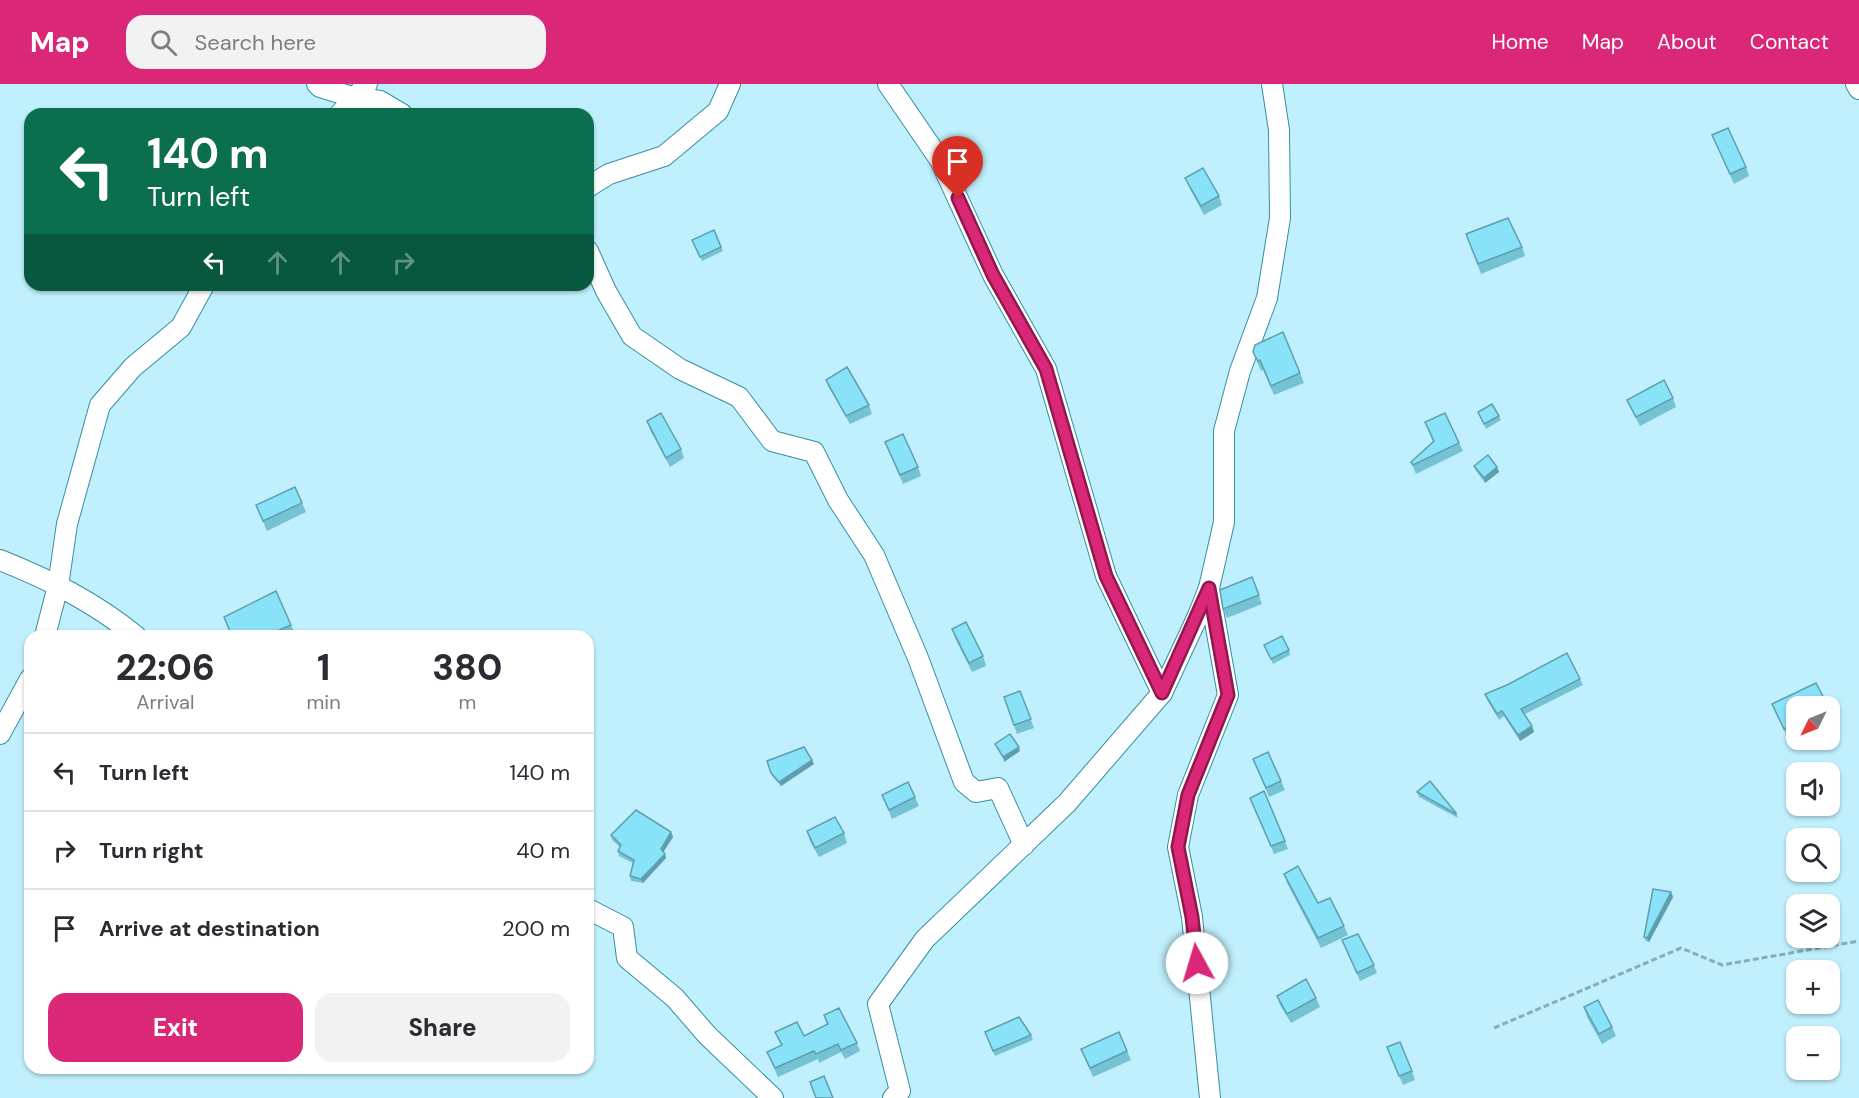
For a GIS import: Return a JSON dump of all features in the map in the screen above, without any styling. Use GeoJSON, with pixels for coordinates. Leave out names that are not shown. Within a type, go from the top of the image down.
{"type":"FeatureCollection","features":[{"type":"Feature","properties":{"kind":"street"},"geometry":{"type":"LineString","coordinates":[[317,84],[320,87],[359,91],[392,108]]}},
{"type":"Feature","properties":{"kind":"street"},"geometry":{"type":"LineString","coordinates":[[594,183],[609,174],[664,156],[718,111],[729,84]]}},
{"type":"Feature","properties":{"kind":"street"},"geometry":{"type":"LineString","coordinates":[[888,84],[940,160],[993,275],[1046,369],[1106,576],[1162,693]]}},
{"type":"Feature","properties":{"kind":"street"},"geometry":{"type":"LineString","coordinates":[[893,1098],[900,1091],[878,1004],[925,939],[1067,803],[1162,693],[1209,588],[1224,522],[1224,431],[1240,371],[1267,298],[1280,218],[1279,130],[1272,84]]}},
{"type":"Feature","properties":{"kind":"street"},"geometry":{"type":"LineString","coordinates":[[1856,84],[1859,89]]}},
{"type":"Feature","properties":{"kind":"street"},"geometry":{"type":"LineString","coordinates":[[344,108],[359,91]]}},
{"type":"Feature","properties":{"kind":"street"},"geometry":{"type":"LineString","coordinates":[[594,264],[606,291],[632,336],[680,369],[739,397],[772,441],[814,452],[838,500],[874,555],[918,658],[964,782],[976,792],[998,788],[1024,844]]}},
{"type":"Feature","properties":{"kind":"street"},"geometry":{"type":"LineString","coordinates":[[47,630],[58,586],[67,524],[100,405],[132,367],[182,327],[201,291]]}},
{"type":"Feature","properties":{"kind":"street"},"geometry":{"type":"LineString","coordinates":[[0,560],[102,608],[129,630]]}},
{"type":"Feature","properties":{"kind":"street"},"geometry":{"type":"LineString","coordinates":[[1209,588],[1228,695],[1188,795],[1178,847],[1192,917],[1210,1098]]}},
{"type":"Feature","properties":{"kind":"street"},"geometry":{"type":"LineString","coordinates":[[0,734],[24,690]]}},
{"type":"Feature","properties":{"kind":"street"},"geometry":{"type":"LineString","coordinates":[[594,912],[622,927],[627,958],[675,998],[707,1035],[773,1098]]}},
{"type":"Feature","properties":{"kind":"path"},"geometry":{"type":"LineString","coordinates":[[1494,1028],[1681,948],[1722,965],[1859,940]]}},
{"type":"Feature","properties":{"kind":"building"},"geometry":{"type":"Polygon","coordinates":[[[1728,128],[1746,167],[1730,174],[1712,135],[1728,128]]]}},
{"type":"Feature","properties":{"kind":"building"},"geometry":{"type":"Polygon","coordinates":[[[1203,168],[1219,196],[1201,206],[1185,178],[1203,168]]]}},
{"type":"Feature","properties":{"kind":"building"},"geometry":{"type":"Polygon","coordinates":[[[1508,218],[1522,247],[1478,264],[1466,234],[1508,218]]]}},
{"type":"Feature","properties":{"kind":"building"},"geometry":{"type":"Polygon","coordinates":[[[714,230],[721,247],[700,257],[692,240],[714,230]]]}},
{"type":"Feature","properties":{"kind":"building"},"geometry":{"type":"Polygon","coordinates":[[[1283,332],[1300,373],[1271,386],[1260,360],[1258,361],[1253,352],[1255,345],[1283,332]]]}},
{"type":"Feature","properties":{"kind":"building"},"geometry":{"type":"Polygon","coordinates":[[[847,367],[869,405],[846,416],[826,380],[847,367]]]}},
{"type":"Feature","properties":{"kind":"building"},"geometry":{"type":"Polygon","coordinates":[[[1664,380],[1673,398],[1636,417],[1627,400],[1664,380]]]}},
{"type":"Feature","properties":{"kind":"building"},"geometry":{"type":"Polygon","coordinates":[[[1492,404],[1499,416],[1484,424],[1478,412],[1492,404]]]}},
{"type":"Feature","properties":{"kind":"building"},"geometry":{"type":"Polygon","coordinates":[[[661,413],[681,449],[666,458],[647,421],[661,413]]]}},
{"type":"Feature","properties":{"kind":"building"},"geometry":{"type":"Polygon","coordinates":[[[1445,413],[1459,443],[1413,465],[1411,462],[1434,441],[1425,422],[1445,413]]]}},
{"type":"Feature","properties":{"kind":"building"},"geometry":{"type":"Polygon","coordinates":[[[903,434],[918,467],[900,475],[885,442],[903,434]]]}},
{"type":"Feature","properties":{"kind":"building"},"geometry":{"type":"Polygon","coordinates":[[[1488,455],[1497,467],[1484,478],[1474,466],[1488,455]]]}},
{"type":"Feature","properties":{"kind":"building"},"geometry":{"type":"Polygon","coordinates":[[[295,487],[302,503],[263,521],[256,505],[295,487]]]}},
{"type":"Feature","properties":{"kind":"building"},"geometry":{"type":"Polygon","coordinates":[[[1252,577],[1259,595],[1223,609],[1220,590],[1252,577]]]}},
{"type":"Feature","properties":{"kind":"building"},"geometry":{"type":"Polygon","coordinates":[[[276,591],[291,625],[279,630],[229,630],[224,617],[276,591]]]}},
{"type":"Feature","properties":{"kind":"building"},"geometry":{"type":"Polygon","coordinates":[[[966,622],[983,656],[969,663],[952,629],[966,622]]]}},
{"type":"Feature","properties":{"kind":"building"},"geometry":{"type":"Polygon","coordinates":[[[1282,636],[1289,650],[1271,659],[1264,645],[1282,636]]]}},
{"type":"Feature","properties":{"kind":"building"},"geometry":{"type":"Polygon","coordinates":[[[1567,653],[1580,679],[1521,709],[1532,726],[1518,735],[1502,711],[1497,714],[1485,694],[1567,653]]]}},
{"type":"Feature","properties":{"kind":"building"},"geometry":{"type":"Polygon","coordinates":[[[1816,683],[1823,696],[1789,696],[1816,683]]]}},
{"type":"Feature","properties":{"kind":"building"},"geometry":{"type":"Polygon","coordinates":[[[1020,691],[1031,719],[1014,725],[1004,697],[1020,691]]]}},
{"type":"Feature","properties":{"kind":"building"},"geometry":{"type":"Polygon","coordinates":[[[1786,697],[1786,728],[1784,729],[1772,704],[1786,697]]]}},
{"type":"Feature","properties":{"kind":"building"},"geometry":{"type":"Polygon","coordinates":[[[1010,734],[1019,747],[1003,757],[995,744],[1010,734]]]}},
{"type":"Feature","properties":{"kind":"building"},"geometry":{"type":"Polygon","coordinates":[[[804,747],[812,760],[779,782],[771,773],[767,761],[804,747]]]}},
{"type":"Feature","properties":{"kind":"building"},"geometry":{"type":"Polygon","coordinates":[[[1268,752],[1281,781],[1266,788],[1253,759],[1268,752]]]}},
{"type":"Feature","properties":{"kind":"building"},"geometry":{"type":"Polygon","coordinates":[[[1430,781],[1456,813],[1456,814],[1417,792],[1430,781]]]}},
{"type":"Feature","properties":{"kind":"building"},"geometry":{"type":"Polygon","coordinates":[[[908,782],[915,797],[889,810],[882,795],[908,782]]]}},
{"type":"Feature","properties":{"kind":"building"},"geometry":{"type":"Polygon","coordinates":[[[1264,791],[1285,841],[1271,846],[1250,798],[1264,791]]]}},
{"type":"Feature","properties":{"kind":"building"},"geometry":{"type":"Polygon","coordinates":[[[636,810],[671,832],[661,849],[665,854],[641,879],[630,876],[634,860],[618,851],[621,845],[611,835],[636,810]]]}},
{"type":"Feature","properties":{"kind":"building"},"geometry":{"type":"Polygon","coordinates":[[[835,817],[844,833],[815,848],[807,831],[835,817]]]}},
{"type":"Feature","properties":{"kind":"building"},"geometry":{"type":"Polygon","coordinates":[[[1298,866],[1318,903],[1330,898],[1344,926],[1318,938],[1284,874],[1298,866]]]}},
{"type":"Feature","properties":{"kind":"building"},"geometry":{"type":"Polygon","coordinates":[[[1653,889],[1671,892],[1647,938],[1644,937],[1653,889]]]}},
{"type":"Feature","properties":{"kind":"building"},"geometry":{"type":"Polygon","coordinates":[[[1358,934],[1374,965],[1357,973],[1342,940],[1358,934]]]}},
{"type":"Feature","properties":{"kind":"building"},"geometry":{"type":"Polygon","coordinates":[[[1306,979],[1316,998],[1287,1014],[1277,996],[1306,979]]]}},
{"type":"Feature","properties":{"kind":"building"},"geometry":{"type":"Polygon","coordinates":[[[1598,1000],[1612,1027],[1599,1034],[1584,1007],[1598,1000]]]}},
{"type":"Feature","properties":{"kind":"building"},"geometry":{"type":"Polygon","coordinates":[[[839,1008],[857,1043],[841,1050],[838,1044],[816,1054],[814,1051],[775,1068],[767,1052],[782,1045],[775,1032],[797,1022],[804,1036],[828,1024],[824,1015],[839,1008]]]}},
{"type":"Feature","properties":{"kind":"building"},"geometry":{"type":"Polygon","coordinates":[[[1019,1017],[1031,1035],[993,1051],[985,1032],[1019,1017]]]}},
{"type":"Feature","properties":{"kind":"building"},"geometry":{"type":"Polygon","coordinates":[[[1119,1032],[1127,1051],[1090,1068],[1081,1049],[1119,1032]]]}},
{"type":"Feature","properties":{"kind":"building"},"geometry":{"type":"Polygon","coordinates":[[[1400,1042],[1412,1071],[1399,1076],[1387,1047],[1400,1042]]]}},
{"type":"Feature","properties":{"kind":"building"},"geometry":{"type":"Polygon","coordinates":[[[824,1076],[833,1098],[816,1098],[810,1082],[824,1076]]]}},
{"type":"Feature","properties":{"kind":"route"},"geometry":{"type":"LineString","coordinates":[[958,198],[993,275],[1046,369],[1106,576],[1162,693],[1209,588],[1228,695],[1214,724],[1188,795],[1178,847],[1192,917],[1197,963]]}}]}
